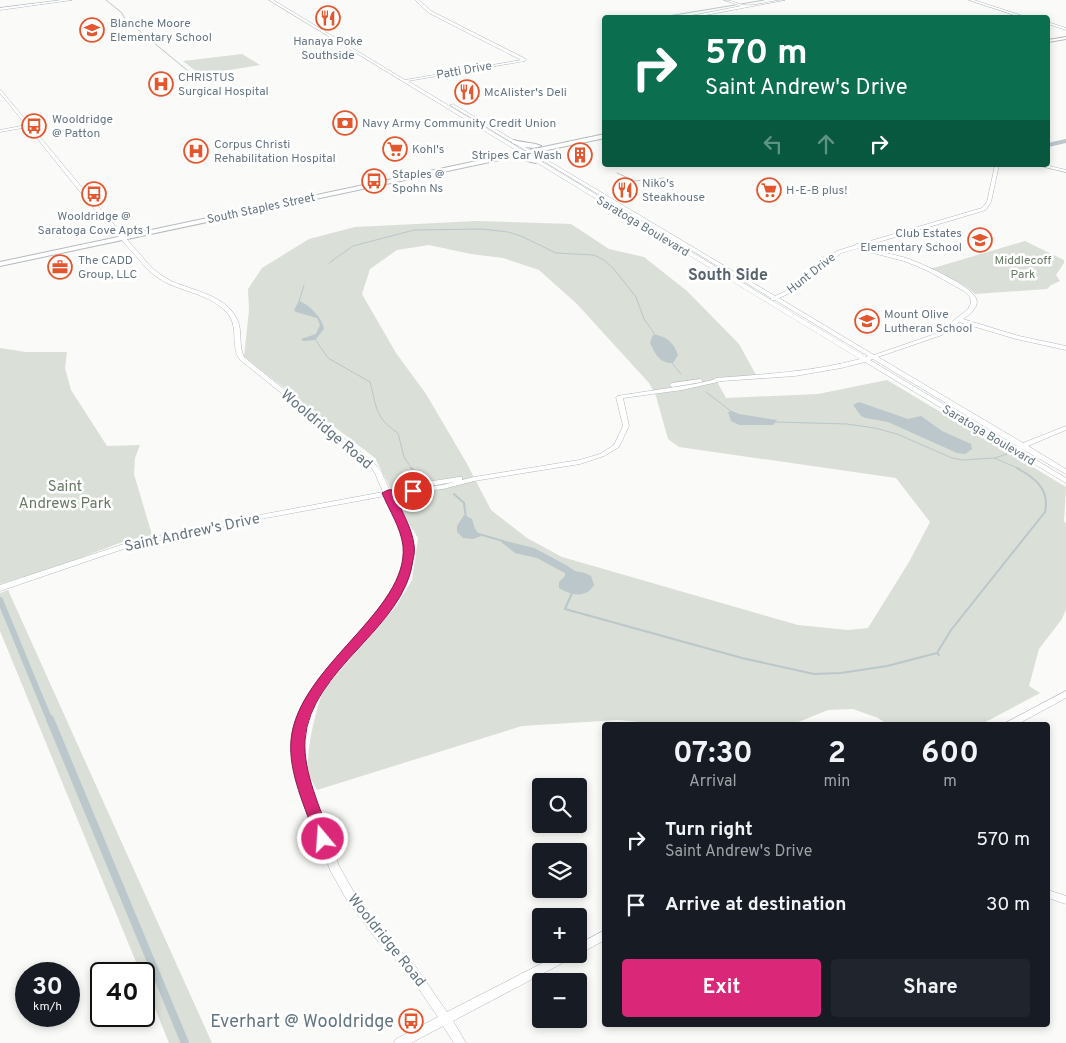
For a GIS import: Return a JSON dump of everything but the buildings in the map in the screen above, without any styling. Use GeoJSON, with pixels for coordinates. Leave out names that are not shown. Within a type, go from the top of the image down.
{"type":"FeatureCollection","features":[{"type":"Feature","properties":{"kind":"main road"},"geometry":{"type":"LineString","coordinates":[[0,10],[70,0]]}},
{"type":"Feature","properties":{"kind":"main road","name":"Saratoga Boulevard"},"geometry":{"type":"LineString","coordinates":[[274,0],[282,3],[461,116],[526,151],[559,175],[619,212],[670,235],[1066,472]]}},
{"type":"Feature","properties":{"kind":"main road","name":"Saratoga Boulevard"},"geometry":{"type":"LineString","coordinates":[[274,0],[306,21],[320,26],[491,128],[512,144]]}},
{"type":"Feature","properties":{"kind":"main road","name":"Patti Drive"},"geometry":{"type":"LineString","coordinates":[[404,81],[525,60],[430,12],[418,0]]}},
{"type":"Feature","properties":{"kind":"main road"},"geometry":{"type":"LineString","coordinates":[[726,0],[745,7]]}},
{"type":"Feature","properties":{"kind":"main road"},"geometry":{"type":"LineString","coordinates":[[699,15],[783,0]]}},
{"type":"Feature","properties":{"kind":"main road"},"geometry":{"type":"LineString","coordinates":[[970,0],[1018,15]]}},
{"type":"Feature","properties":{"kind":"main road"},"geometry":{"type":"LineString","coordinates":[[1050,24],[1066,29]]}},
{"type":"Feature","properties":{"kind":"main road"},"geometry":{"type":"LineString","coordinates":[[1050,40],[1066,36]]}},
{"type":"Feature","properties":{"kind":"main road"},"geometry":{"type":"LineString","coordinates":[[349,47],[361,51]]}},
{"type":"Feature","properties":{"kind":"main road","name":"Wooldridge Road"},"geometry":{"type":"LineString","coordinates":[[0,90],[121,238],[156,275],[223,305],[237,325],[237,347],[241,358],[370,462],[388,493],[405,531],[409,547],[406,572],[391,600],[330,671],[312,698],[301,727],[298,754],[303,778],[334,867],[358,907],[381,937],[412,970],[460,1043]]}},
{"type":"Feature","properties":{"kind":"main road"},"geometry":{"type":"LineString","coordinates":[[431,98],[448,102]]}},
{"type":"Feature","properties":{"kind":"main road"},"geometry":{"type":"LineString","coordinates":[[461,116],[491,128]]}},
{"type":"Feature","properties":{"kind":"main road"},"geometry":{"type":"LineString","coordinates":[[0,131],[29,126]]}},
{"type":"Feature","properties":{"kind":"main road","name":"South Staples Street"},"geometry":{"type":"LineString","coordinates":[[0,264],[602,136]]}},
{"type":"Feature","properties":{"kind":"main road"},"geometry":{"type":"LineString","coordinates":[[503,156],[510,150],[512,144],[545,147]]}},
{"type":"Feature","properties":{"kind":"main road"},"geometry":{"type":"LineString","coordinates":[[503,156],[538,159],[545,147]]}},
{"type":"Feature","properties":{"kind":"main road","name":"Saratoga Boulevard"},"geometry":{"type":"LineString","coordinates":[[526,151],[607,198],[687,253],[1066,481]]}},
{"type":"Feature","properties":{"kind":"main road","name":"Hunt Drive"},"geometry":{"type":"LineString","coordinates":[[766,300],[795,289],[833,256],[858,245],[984,209],[989,202],[997,167]]}},
{"type":"Feature","properties":{"kind":"main road"},"geometry":{"type":"LineString","coordinates":[[1047,167],[1066,171]]}},
{"type":"Feature","properties":{"kind":"main road"},"geometry":{"type":"LineString","coordinates":[[559,175],[582,186],[588,186]]}},
{"type":"Feature","properties":{"kind":"main road"},"geometry":{"type":"LineString","coordinates":[[581,188],[589,189],[607,198]]}},
{"type":"Feature","properties":{"kind":"main road"},"geometry":{"type":"LineString","coordinates":[[858,245],[915,264],[966,290],[973,296],[974,303],[971,310],[940,334],[864,360]]}},
{"type":"Feature","properties":{"kind":"main road"},"geometry":{"type":"LineString","coordinates":[[687,253],[693,252],[720,265]]}},
{"type":"Feature","properties":{"kind":"main road"},"geometry":{"type":"LineString","coordinates":[[959,320],[1018,338],[1066,348]]}},
{"type":"Feature","properties":{"kind":"main road","name":"Saint Andrew's Drive"},"geometry":{"type":"LineString","coordinates":[[0,588],[130,544],[233,522],[388,493],[444,487],[474,479],[580,462],[602,455],[617,446],[626,426],[619,397],[720,380],[795,374],[864,360]]}},
{"type":"Feature","properties":{"kind":"main road"},"geometry":{"type":"LineString","coordinates":[[1013,450],[1066,428]]}},
{"type":"Feature","properties":{"kind":"main road"},"geometry":{"type":"LineString","coordinates":[[1014,722],[1066,694]]}},
{"type":"Feature","properties":{"kind":"main road"},"geometry":{"type":"LineString","coordinates":[[1050,895],[1066,900]]}},
{"type":"Feature","properties":{"kind":"main road"},"geometry":{"type":"LineString","coordinates":[[587,945],[602,937]]}},
{"type":"Feature","properties":{"kind":"main road"},"geometry":{"type":"LineString","coordinates":[[400,1043],[553,963]]}},
{"type":"Feature","properties":{"kind":"green space"},"geometry":{"type":"Polygon","coordinates":[[[242,54],[260,65],[203,74],[197,72],[183,61],[242,54]]]}},
{"type":"Feature","properties":{"kind":"green space"},"geometry":{"type":"Polygon","coordinates":[[[477,221],[571,224],[609,249],[644,257],[687,291],[739,344],[756,375],[715,378],[726,398],[818,394],[887,380],[1066,487],[1064,521],[1066,524],[1066,609],[1062,619],[1039,649],[1029,686],[1040,693],[986,722],[884,722],[853,709],[828,710],[798,722],[640,722],[618,720],[522,726],[317,790],[309,773],[308,759],[313,728],[324,689],[397,605],[412,580],[418,538],[375,458],[244,357],[249,310],[248,289],[262,268],[309,239],[355,227],[477,221]],[[429,245],[397,250],[370,269],[362,294],[396,353],[426,394],[466,462],[491,510],[527,538],[562,557],[798,625],[848,630],[868,628],[909,562],[930,522],[896,478],[679,447],[668,439],[656,396],[649,383],[577,304],[539,270],[503,258],[471,254],[429,245]]]}},
{"type":"Feature","properties":{"kind":"green space","name":"Middlecoff Park"},"geometry":{"type":"Polygon","coordinates":[[[1025,241],[1064,260],[1056,275],[1060,281],[1047,289],[975,294],[965,286],[930,269],[1025,241]]]}},
{"type":"Feature","properties":{"kind":"green space","name":"Saint Andrews Park"},"geometry":{"type":"Polygon","coordinates":[[[0,348],[26,352],[67,352],[65,368],[71,390],[107,446],[140,445],[135,458],[134,474],[152,535],[125,541],[59,566],[0,584],[0,348]]]}},
{"type":"Feature","properties":{"kind":"green space"},"geometry":{"type":"Polygon","coordinates":[[[8,590],[212,1043],[169,1043],[155,1008],[155,962],[136,962],[0,631],[0,593],[8,590]]]}},
{"type":"Feature","properties":{"kind":"shaded area"},"geometry":{"type":"Polygon","coordinates":[[[299,301],[315,312],[323,325],[324,329],[315,340],[303,341],[301,339],[316,334],[320,325],[317,318],[294,310],[299,301]]]}},
{"type":"Feature","properties":{"kind":"shaded area"},"geometry":{"type":"Polygon","coordinates":[[[653,335],[666,338],[674,347],[678,355],[673,363],[664,362],[656,355],[650,343],[653,335]]]}},
{"type":"Feature","properties":{"kind":"shaded area"},"geometry":{"type":"Polygon","coordinates":[[[859,402],[908,419],[921,416],[942,431],[971,444],[972,449],[965,454],[957,453],[888,422],[861,416],[853,405],[859,402]]]}},
{"type":"Feature","properties":{"kind":"shaded area"},"geometry":{"type":"Polygon","coordinates":[[[732,411],[739,414],[777,420],[773,425],[739,425],[731,421],[728,412],[732,411]]]}},
{"type":"Feature","properties":{"kind":"shaded area"},"geometry":{"type":"Polygon","coordinates":[[[464,515],[472,519],[475,529],[481,536],[473,539],[463,538],[457,532],[457,526],[464,515]]]}},
{"type":"Feature","properties":{"kind":"shaded area"},"geometry":{"type":"Polygon","coordinates":[[[502,540],[534,548],[575,571],[591,576],[594,585],[582,594],[573,594],[563,590],[559,588],[559,582],[565,576],[565,573],[537,558],[515,553],[501,542],[502,540]]]}},
{"type":"Feature","properties":{"kind":"waterway"},"geometry":{"type":"LineString","coordinates":[[106,0],[122,13],[125,19],[193,75]]}},
{"type":"Feature","properties":{"kind":"waterway"},"geometry":{"type":"LineString","coordinates":[[741,4],[764,0]]}},
{"type":"Feature","properties":{"kind":"waterway"},"geometry":{"type":"LineString","coordinates":[[674,15],[735,5]]}},
{"type":"Feature","properties":{"kind":"waterway"},"geometry":{"type":"LineString","coordinates":[[1050,145],[1066,141]]}},
{"type":"Feature","properties":{"kind":"waterway"},"geometry":{"type":"LineString","coordinates":[[617,173],[635,181],[664,178]]}},
{"type":"Feature","properties":{"kind":"waterway"},"geometry":{"type":"LineString","coordinates":[[329,263],[353,246],[414,230],[482,229],[508,232],[521,236],[556,253],[594,255],[604,260],[613,268],[636,297],[644,319],[656,336]]}},
{"type":"Feature","properties":{"kind":"waterway"},"geometry":{"type":"LineString","coordinates":[[299,302],[304,285]]}},
{"type":"Feature","properties":{"kind":"waterway"},"geometry":{"type":"LineString","coordinates":[[315,339],[328,358],[370,382],[380,416],[384,422],[398,433],[404,457],[412,469]]}},
{"type":"Feature","properties":{"kind":"waterway"},"geometry":{"type":"LineString","coordinates":[[671,362],[681,374]]}},
{"type":"Feature","properties":{"kind":"waterway"},"geometry":{"type":"LineString","coordinates":[[706,392],[732,412]]}},
{"type":"Feature","properties":{"kind":"waterway"},"geometry":{"type":"LineString","coordinates":[[775,422],[847,424],[875,428],[897,434],[952,458],[963,460],[994,458],[1020,469]]}},
{"type":"Feature","properties":{"kind":"waterway"},"geometry":{"type":"LineString","coordinates":[[995,458],[1007,454]]}},
{"type":"Feature","properties":{"kind":"waterway"},"geometry":{"type":"LineString","coordinates":[[937,653],[951,630],[1045,512],[1045,497],[1040,485],[1017,468]]}},
{"type":"Feature","properties":{"kind":"waterway"},"geometry":{"type":"LineString","coordinates":[[412,469],[422,478]]}},
{"type":"Feature","properties":{"kind":"waterway"},"geometry":{"type":"LineString","coordinates":[[454,494],[464,503],[466,518]]}},
{"type":"Feature","properties":{"kind":"waterway"},"geometry":{"type":"LineString","coordinates":[[479,534],[503,541]]}},
{"type":"Feature","properties":{"kind":"waterway"},"geometry":{"type":"LineString","coordinates":[[572,593],[565,609],[742,658],[814,674],[841,673],[887,666],[937,653]]}},
{"type":"Feature","properties":{"kind":"waterway"},"geometry":{"type":"LineString","coordinates":[[0,600],[50,721]]}},
{"type":"Feature","properties":{"kind":"waterway"},"geometry":{"type":"LineString","coordinates":[[50,719],[185,1043]]}},
{"type":"Feature","properties":{"kind":"place","name":"Hanaya Poke Southside"},"geometry":{"type":"Point","coordinates":[328,18]}},
{"type":"Feature","properties":{"kind":"place","name":"Blanche Moore Elementary School"},"geometry":{"type":"Point","coordinates":[92,30]}},
{"type":"Feature","properties":{"kind":"place","name":"CHRISTUS Surgical Hospital"},"geometry":{"type":"Point","coordinates":[161,84]}},
{"type":"Feature","properties":{"kind":"place","name":"McAlister's Deli"},"geometry":{"type":"Point","coordinates":[467,92]}},
{"type":"Feature","properties":{"kind":"place","name":"Navy Army Community Credit Union"},"geometry":{"type":"Point","coordinates":[345,123]}},
{"type":"Feature","properties":{"kind":"place","name":"Wooldridge @ Patton"},"geometry":{"type":"Point","coordinates":[34,126]}},
{"type":"Feature","properties":{"kind":"place","name":"Kohl's"},"geometry":{"type":"Point","coordinates":[395,149]}},
{"type":"Feature","properties":{"kind":"place","name":"Corpus Christi Rehabilitation Hospital"},"geometry":{"type":"Point","coordinates":[196,151]}},
{"type":"Feature","properties":{"kind":"place","name":"Stripes Car Wash"},"geometry":{"type":"Point","coordinates":[580,155]}},
{"type":"Feature","properties":{"kind":"place","name":"Staples @ Spohn Ns"},"geometry":{"type":"Point","coordinates":[374,181]}},
{"type":"Feature","properties":{"kind":"place","name":"Niko's Steakhouse"},"geometry":{"type":"Point","coordinates":[625,190]}},
{"type":"Feature","properties":{"kind":"place","name":"H-E-B plus!"},"geometry":{"type":"Point","coordinates":[769,190]}},
{"type":"Feature","properties":{"kind":"place","name":"Wooldridge @ Saratoga Cove Apts 1"},"geometry":{"type":"Point","coordinates":[94,194]}},
{"type":"Feature","properties":{"kind":"place","name":"Club Estates Elementary School"},"geometry":{"type":"Point","coordinates":[980,240]}},
{"type":"Feature","properties":{"kind":"place","name":"The CADD Group, LLC"},"geometry":{"type":"Point","coordinates":[60,267]}},
{"type":"Feature","properties":{"kind":"place","name":"Mount Olive Lutheran School"},"geometry":{"type":"Point","coordinates":[867,321]}},
{"type":"Feature","properties":{"kind":"place","name":"Everhart @ Wooldridge"},"geometry":{"type":"Point","coordinates":[411,1021]}},
{"type":"Feature","properties":{"kind":"district","name":"South Side"},"geometry":{"type":"Point","coordinates":[728,274]}},
{"type":"Feature","properties":{"kind":"route"},"geometry":{"type":"LineString","coordinates":[[323,839],[303,778],[298,754],[298,740],[303,716],[308,704],[330,671],[381,613],[400,586],[406,572],[409,547],[405,531],[388,493],[413,491]]}}]}
